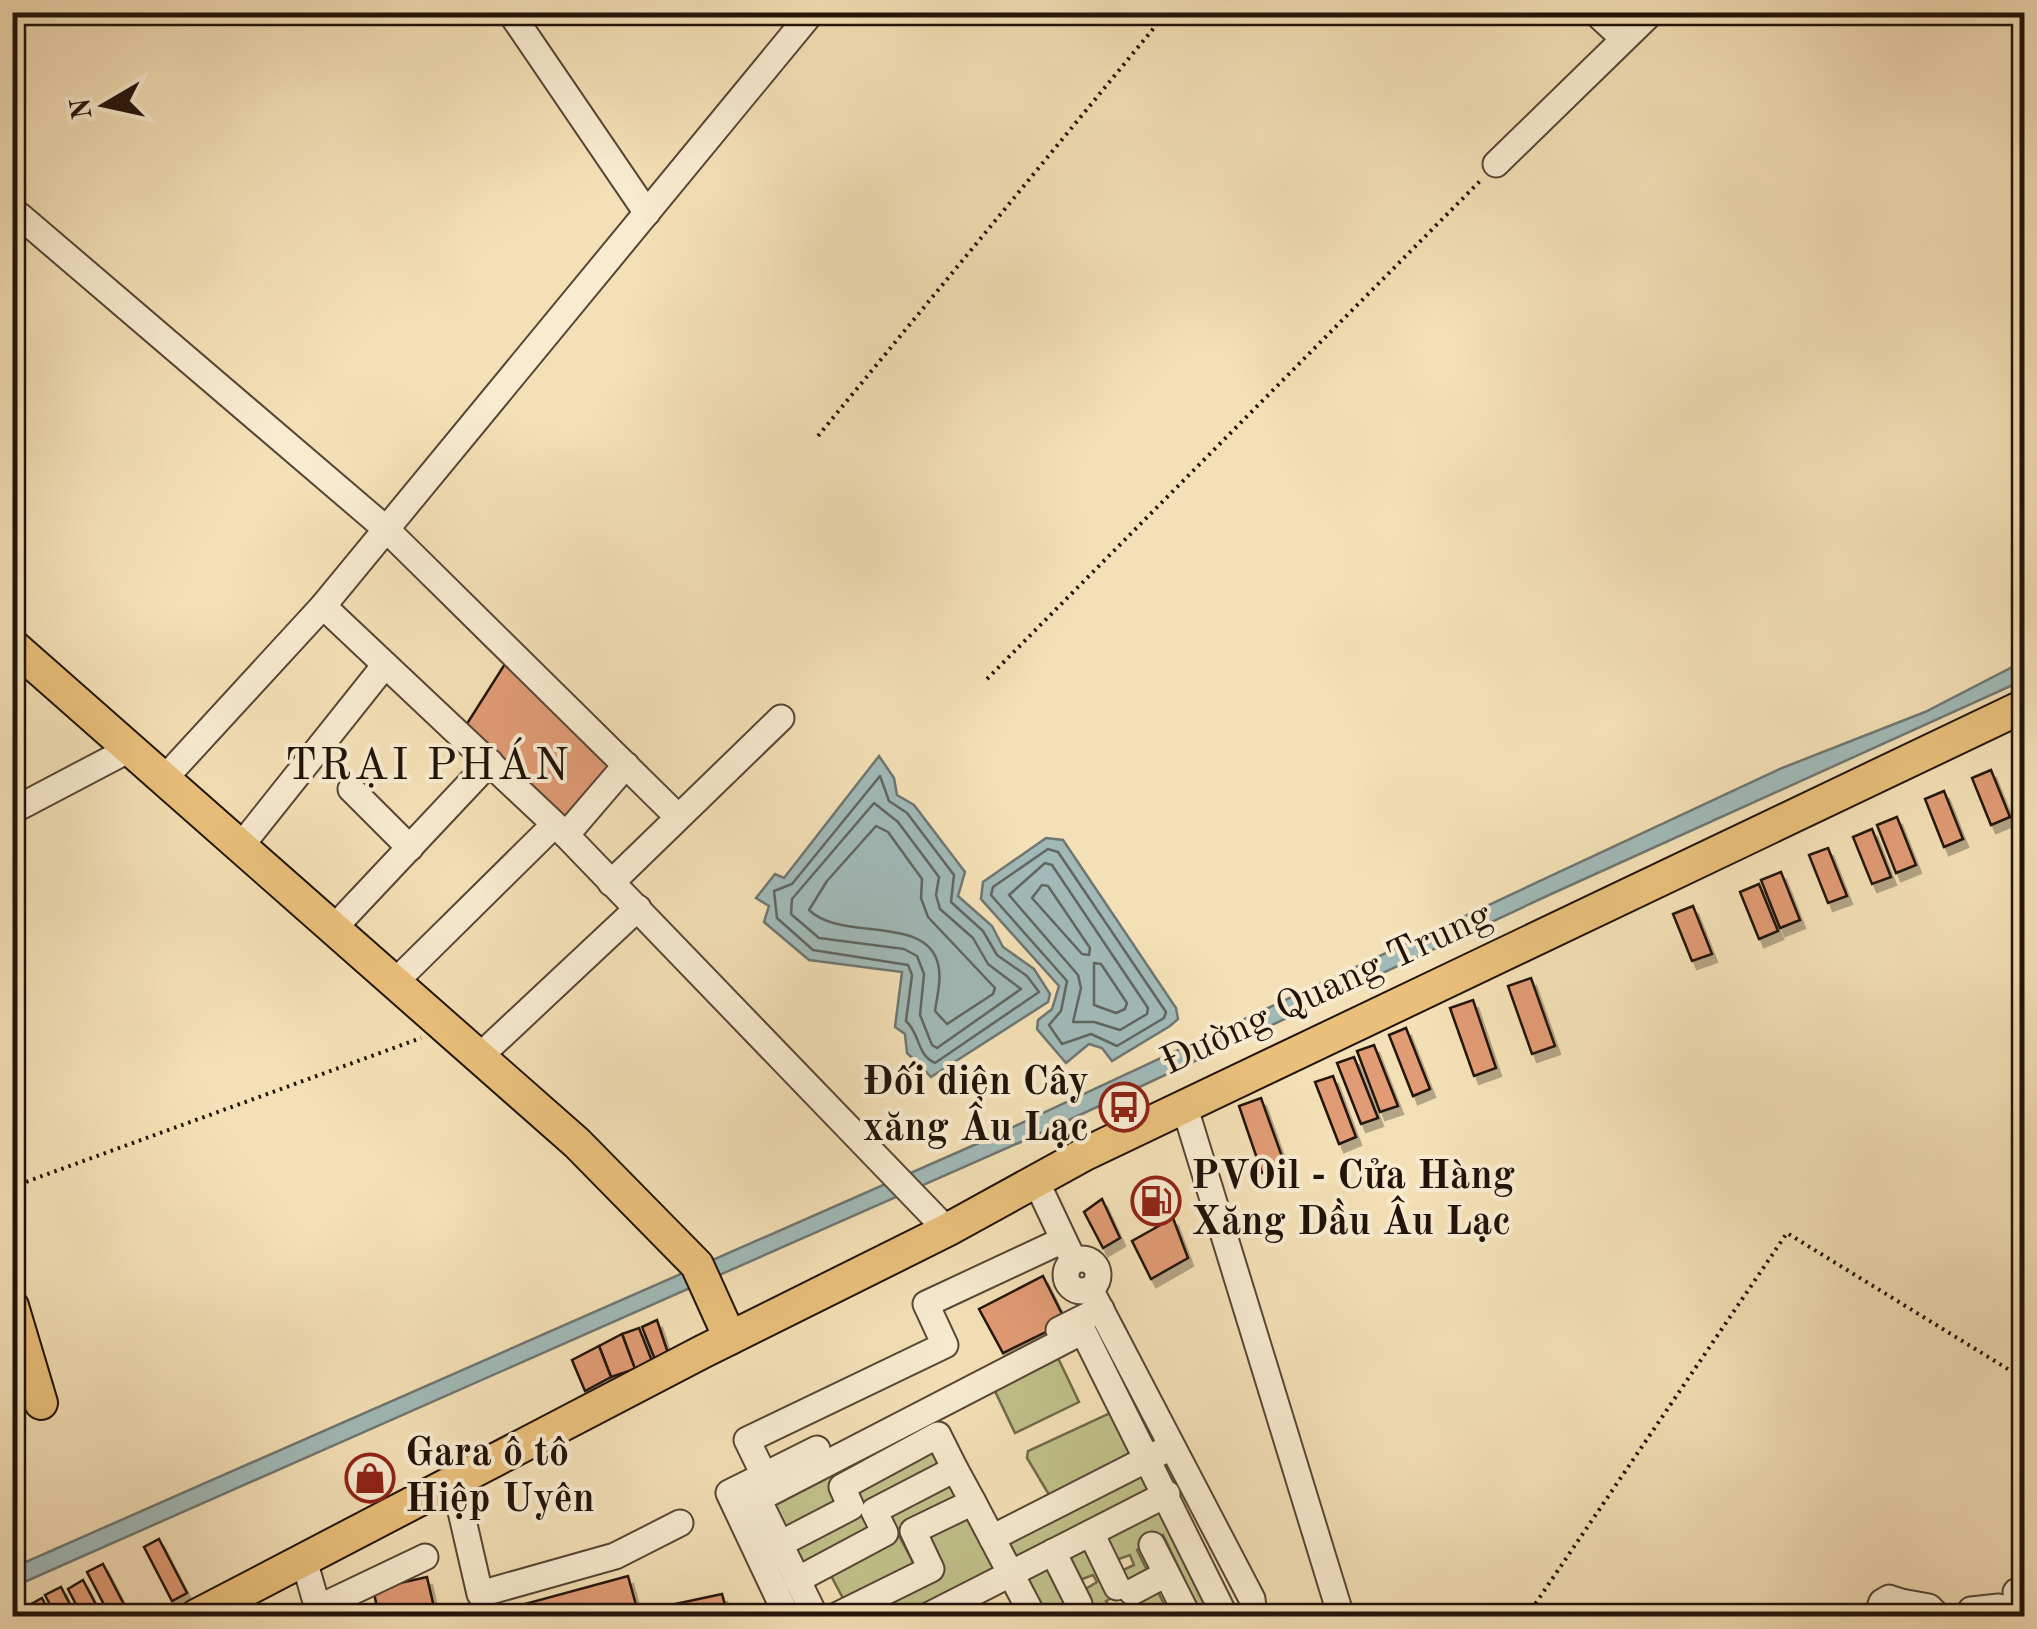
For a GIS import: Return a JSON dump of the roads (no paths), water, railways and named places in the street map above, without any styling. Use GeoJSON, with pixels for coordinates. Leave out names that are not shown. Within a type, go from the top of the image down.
{"type":"FeatureCollection","features":[{"type":"Feature","properties":{"kind":"main road"},"geometry":{"type":"LineString","coordinates":[[12,645],[577,1144],[701,1276],[730,1338]]}},
{"type":"Feature","properties":{"kind":"main road","name":"Đường Quang Trung"},"geometry":{"type":"LineString","coordinates":[[196,1616],[1184,1105],[2024,706]]}},
{"type":"Feature","properties":{"kind":"main road"},"geometry":{"type":"LineString","coordinates":[[12,1306],[42,1403]]}},
{"type":"Feature","properties":{"kind":"street"},"geometry":{"type":"LineString","coordinates":[[510,12],[651,210]]}},
{"type":"Feature","properties":{"kind":"street"},"geometry":{"type":"LineString","coordinates":[[164,779],[323,606],[812,12]]}},
{"type":"Feature","properties":{"kind":"street"},"geometry":{"type":"LineString","coordinates":[[1594,12],[1622,38]]}},
{"type":"Feature","properties":{"kind":"street"},"geometry":{"type":"LineString","coordinates":[[1496,164],[1652,12]]}},
{"type":"Feature","properties":{"kind":"street"},"geometry":{"type":"LineString","coordinates":[[12,224],[20,216],[386,529],[677,816]]}},
{"type":"Feature","properties":{"kind":"street"},"geometry":{"type":"LineString","coordinates":[[323,606],[560,830],[947,1230]]}},
{"type":"Feature","properties":{"kind":"street"},"geometry":{"type":"LineString","coordinates":[[240,847],[385,664]]}},
{"type":"Feature","properties":{"kind":"street"},"geometry":{"type":"LineString","coordinates":[[611,883],[781,718]]}},
{"type":"Feature","properties":{"kind":"street"},"geometry":{"type":"LineString","coordinates":[[12,812],[128,750]]}},
{"type":"Feature","properties":{"kind":"street"},"geometry":{"type":"LineString","coordinates":[[332,930],[490,762]]}},
{"type":"Feature","properties":{"kind":"street"},"geometry":{"type":"LineString","coordinates":[[394,983],[626,765]]}},
{"type":"Feature","properties":{"kind":"street"},"geometry":{"type":"LineString","coordinates":[[350,789],[410,848]]}},
{"type":"Feature","properties":{"kind":"street"},"geometry":{"type":"LineString","coordinates":[[480,1056],[638,908]]}},
{"type":"Feature","properties":{"kind":"street"},"geometry":{"type":"LineString","coordinates":[[1184,1105],[1341,1616]]}},
{"type":"Feature","properties":{"kind":"street"},"geometry":{"type":"LineString","coordinates":[[1036,1181],[1068,1251],[1068,1283],[1095,1299],[1134,1399],[1161,1452],[1252,1598],[1254,1616]]}},
{"type":"Feature","properties":{"kind":"street"},"geometry":{"type":"LineString","coordinates":[[764,1475],[747,1440],[945,1345],[926,1304],[1068,1251]]}},
{"type":"Feature","properties":{"kind":"street"},"geometry":{"type":"LineString","coordinates":[[788,1616],[729,1493],[1095,1299]]}},
{"type":"Feature","properties":{"kind":"street"},"geometry":{"type":"LineString","coordinates":[[815,1616],[758,1499],[1083,1331],[1134,1399]]}},
{"type":"Feature","properties":{"kind":"street"},"geometry":{"type":"LineString","coordinates":[[780,1544],[851,1507],[842,1486],[938,1435],[1032,1616]]}},
{"type":"Feature","properties":{"kind":"street"},"geometry":{"type":"LineString","coordinates":[[1161,1452],[1167,1494],[1225,1616]]}},
{"type":"Feature","properties":{"kind":"street"},"geometry":{"type":"LineString","coordinates":[[992,1538],[1161,1452]]}},
{"type":"Feature","properties":{"kind":"street"},"geometry":{"type":"LineString","coordinates":[[797,1580],[885,1533],[874,1511],[955,1469]]}},
{"type":"Feature","properties":{"kind":"street"},"geometry":{"type":"LineString","coordinates":[[454,1482],[480,1594],[615,1556],[680,1524]]}},
{"type":"Feature","properties":{"kind":"street"},"geometry":{"type":"LineString","coordinates":[[931,1616],[966,1607],[1010,1574],[1167,1494]]}},
{"type":"Feature","properties":{"kind":"street"},"geometry":{"type":"LineString","coordinates":[[836,1616],[930,1569],[913,1531],[973,1502]]}},
{"type":"Feature","properties":{"kind":"street"},"geometry":{"type":"LineString","coordinates":[[1091,1533],[1109,1589]]}},
{"type":"Feature","properties":{"kind":"street"},"geometry":{"type":"LineString","coordinates":[[1152,1545],[1188,1616]]}},
{"type":"Feature","properties":{"kind":"street"},"geometry":{"type":"LineString","coordinates":[[1053,1552],[1109,1589],[1166,1574]]}},
{"type":"Feature","properties":{"kind":"street"},"geometry":{"type":"LineString","coordinates":[[304,1560],[319,1612],[425,1556]]}},
{"type":"Feature","properties":{"kind":"street"},"geometry":{"type":"LineString","coordinates":[[1971,1616],[1971,1610],[2011,1605]]}},
{"type":"Feature","properties":{"kind":"street"},"geometry":{"type":"LineString","coordinates":[[1888,1613],[1929,1607],[1938,1616]]}},
{"type":"Feature","properties":{"kind":"water"},"geometry":{"type":"Polygon","coordinates":[[[2024,661],[2024,680],[1549,895],[1050,1129],[13,1587],[12,1568],[981,1142],[1782,768],[1925,712],[2024,661]]]}},
{"type":"Feature","properties":{"kind":"water"},"geometry":{"type":"Polygon","coordinates":[[[879,756],[894,778],[897,795],[914,805],[965,872],[958,896],[992,926],[1003,947],[1034,969],[1050,994],[1048,1002],[931,1077],[907,1053],[905,1034],[895,1027],[902,972],[809,960],[764,922],[769,906],[756,898],[775,874],[784,878],[879,756]]]}},
{"type":"Feature","properties":{"kind":"water"},"geometry":{"type":"Polygon","coordinates":[[[1046,838],[1063,840],[1176,1008],[1178,1019],[1170,1026],[1112,1061],[1102,1048],[1089,1044],[1066,1063],[1037,1029],[1038,1020],[1052,1009],[1059,986],[981,899],[983,882],[1046,838]]]}},
{"type":"Feature","properties":{"kind":"place","name":"Đối diện Cây xăng Âu Lạc"},"geometry":{"type":"Point","coordinates":[1124,1107]}},
{"type":"Feature","properties":{"kind":"place","name":"PVOil - Cửa Hàng Xăng Dầu Âu Lạc"},"geometry":{"type":"Point","coordinates":[1156,1201]}},
{"type":"Feature","properties":{"kind":"place","name":"Gara ô tô Hiệp Uyên"},"geometry":{"type":"Point","coordinates":[370,1478]}},
{"type":"Feature","properties":{"kind":"district","name":"TRẠI PHÁN"},"geometry":{"type":"Point","coordinates":[428,767]}}]}
